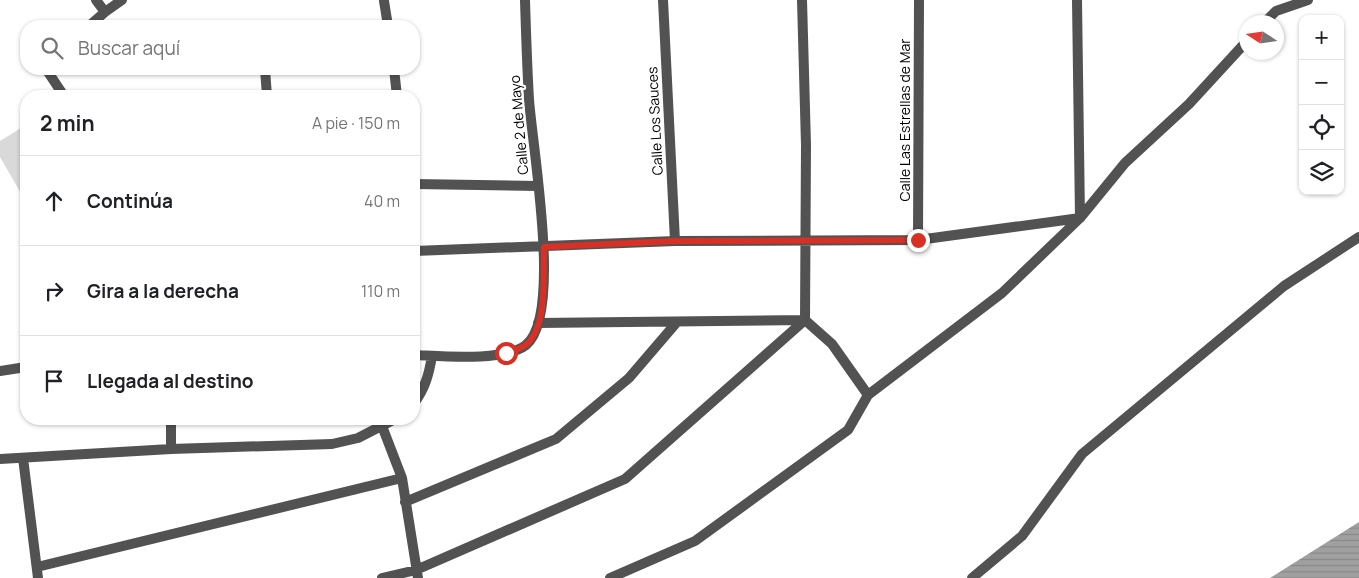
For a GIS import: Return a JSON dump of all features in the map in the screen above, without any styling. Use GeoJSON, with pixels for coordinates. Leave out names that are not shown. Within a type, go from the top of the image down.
{"type":"FeatureCollection","features":[{"type":"Feature","properties":{"kind":"street"},"geometry":{"type":"LineString","coordinates":[[96,0],[105,12]]}},
{"type":"Feature","properties":{"kind":"street"},"geometry":{"type":"LineString","coordinates":[[96,20],[122,0]]}},
{"type":"Feature","properties":{"kind":"street","name":"Calle 2 de Mayo"},"geometry":{"type":"LineString","coordinates":[[420,355],[466,357],[514,350],[527,343],[533,336],[538,323],[543,298],[544,247],[529,99],[525,0]]}},
{"type":"Feature","properties":{"kind":"street","name":"Calle Los Sauces"},"geometry":{"type":"LineString","coordinates":[[663,0],[676,241]]}},
{"type":"Feature","properties":{"kind":"street"},"geometry":{"type":"LineString","coordinates":[[382,578],[417,574],[625,478],[805,320],[807,240],[802,0]]}},
{"type":"Feature","properties":{"kind":"street","name":"Calle Las Estrellas de Mar"},"geometry":{"type":"LineString","coordinates":[[918,240],[919,0]]}},
{"type":"Feature","properties":{"kind":"street"},"geometry":{"type":"LineString","coordinates":[[1077,0],[1080,218]]}},
{"type":"Feature","properties":{"kind":"street"},"geometry":{"type":"LineString","coordinates":[[1272,15],[1276,11],[1308,0]]}},
{"type":"Feature","properties":{"kind":"street"},"geometry":{"type":"LineString","coordinates":[[384,1],[387,20]]}},
{"type":"Feature","properties":{"kind":"street"},"geometry":{"type":"LineString","coordinates":[[610,578],[695,541],[848,430],[868,395],[1002,293],[1080,218],[1125,163],[1189,104],[1239,50]]}},
{"type":"Feature","properties":{"kind":"street"},"geometry":{"type":"LineString","coordinates":[[50,75],[60,90]]}},
{"type":"Feature","properties":{"kind":"street"},"geometry":{"type":"LineString","coordinates":[[265,75],[267,90]]}},
{"type":"Feature","properties":{"kind":"street"},"geometry":{"type":"LineString","coordinates":[[395,75],[397,90]]}},
{"type":"Feature","properties":{"kind":"street"},"geometry":{"type":"LineString","coordinates":[[420,184],[538,186]]}},
{"type":"Feature","properties":{"kind":"street"},"geometry":{"type":"LineString","coordinates":[[420,251],[676,241],[918,240],[1080,218]]}},
{"type":"Feature","properties":{"kind":"street"},"geometry":{"type":"LineString","coordinates":[[972,578],[1022,536],[1082,454],[1284,286],[1359,237]]}},
{"type":"Feature","properties":{"kind":"street"},"geometry":{"type":"LineString","coordinates":[[538,323],[805,320],[832,344],[868,395]]}},
{"type":"Feature","properties":{"kind":"street"},"geometry":{"type":"LineString","coordinates":[[405,502],[556,438],[629,378],[677,322]]}},
{"type":"Feature","properties":{"kind":"street"},"geometry":{"type":"LineString","coordinates":[[420,395],[427,381],[432,356]]}},
{"type":"Feature","properties":{"kind":"street"},"geometry":{"type":"LineString","coordinates":[[0,371],[20,368]]}},
{"type":"Feature","properties":{"kind":"street"},"geometry":{"type":"LineString","coordinates":[[171,425],[171,449]]}},
{"type":"Feature","properties":{"kind":"street"},"geometry":{"type":"LineString","coordinates":[[0,459],[171,449],[332,444],[358,438],[382,426],[402,478],[417,574]]}},
{"type":"Feature","properties":{"kind":"street"},"geometry":{"type":"LineString","coordinates":[[23,458],[38,573],[402,478]]}},
{"type":"Feature","properties":{"kind":"shaded area"},"geometry":{"type":"Polygon","coordinates":[[[20,129],[20,192],[0,157],[0,141],[20,129]]]}},
{"type":"Feature","properties":{"kind":"shaded area"},"geometry":{"type":"Polygon","coordinates":[[[1359,522],[1359,578],[1270,578],[1359,522]]]}},
{"type":"Feature","properties":{"kind":"route"},"geometry":{"type":"LineString","coordinates":[[506,353],[521,348],[527,343],[533,336],[538,323],[543,298],[544,247],[676,241],[918,240]]}}]}
